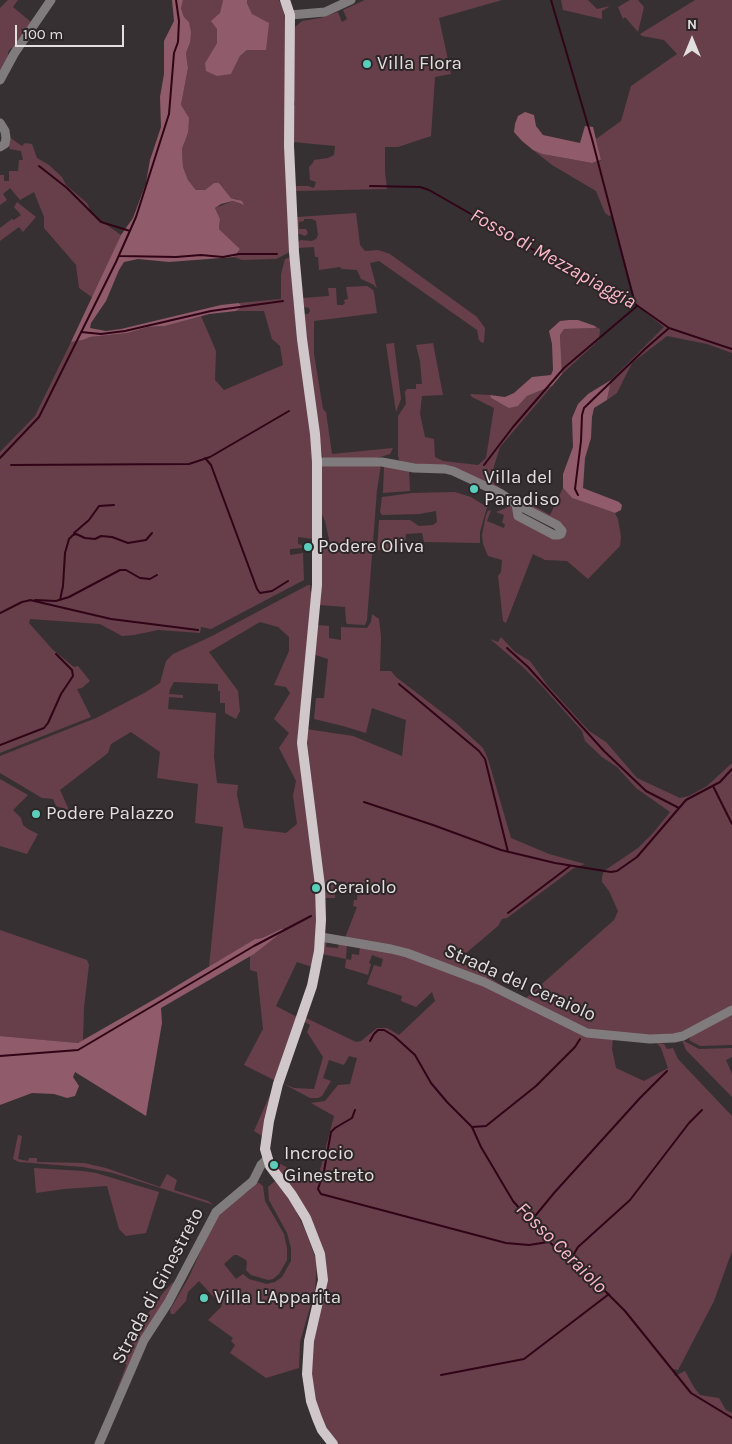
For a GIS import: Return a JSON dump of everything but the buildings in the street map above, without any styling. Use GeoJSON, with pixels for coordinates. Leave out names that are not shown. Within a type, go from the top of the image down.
{"type":"FeatureCollection","features":[{"type":"Feature","properties":{"kind":"main road"},"geometry":{"type":"LineString","coordinates":[[285,0],[290,15],[289,146],[294,252],[302,339],[317,462],[317,585],[302,743],[320,886],[321,937],[312,986],[272,1107],[265,1149],[267,1159],[300,1207],[312,1231],[320,1254],[323,1280],[309,1341],[307,1374],[311,1402],[316,1418],[322,1430],[333,1444]]}},
{"type":"Feature","properties":{"kind":"street"},"geometry":{"type":"LineString","coordinates":[[0,80],[14,54],[51,0]]}},
{"type":"Feature","properties":{"kind":"street"},"geometry":{"type":"LineString","coordinates":[[290,15],[328,11],[351,0]]}},
{"type":"Feature","properties":{"kind":"street"},"geometry":{"type":"LineString","coordinates":[[0,123],[5,131],[6,138],[5,144],[0,147]]}},
{"type":"Feature","properties":{"kind":"street"},"geometry":{"type":"LineString","coordinates":[[317,462],[382,462],[414,468],[445,470],[484,485],[557,525],[562,531],[561,534],[554,535],[518,516],[516,504]]}},
{"type":"Feature","properties":{"kind":"street","name":"Strada del Ceraiolo"},"geometry":{"type":"LineString","coordinates":[[321,937],[391,949],[407,954],[484,982],[587,1033],[650,1039],[674,1038],[683,1036],[732,1010]]}},
{"type":"Feature","properties":{"kind":"street","name":"Strada di Ginestreto"},"geometry":{"type":"LineString","coordinates":[[99,1444],[144,1340],[168,1303],[216,1212],[251,1184],[261,1165],[267,1159]]}},
{"type":"Feature","properties":{"kind":"shaded area"},"geometry":{"type":"Polygon","coordinates":[[[8,0],[18,0],[13,7],[31,22],[13,49],[11,48],[8,52],[0,73],[0,8],[8,0]]]}},
{"type":"Feature","properties":{"kind":"shaded area"},"geometry":{"type":"Polygon","coordinates":[[[172,0],[183,0],[181,8],[184,17],[189,22],[191,32],[190,43],[186,53],[188,68],[181,105],[189,118],[188,133],[182,149],[183,167],[188,180],[196,190],[205,190],[214,183],[219,183],[231,198],[242,201],[244,205],[233,201],[221,204],[215,208],[220,219],[219,229],[240,249],[234,257],[169,262],[138,259],[124,262],[106,301],[91,323],[90,328],[106,331],[121,329],[221,305],[239,303],[242,307],[236,311],[209,314],[165,326],[148,327],[128,333],[90,337],[71,342],[121,235],[133,218],[146,183],[150,160],[161,127],[160,97],[164,74],[164,41],[174,21],[172,0]]]}},
{"type":"Feature","properties":{"kind":"shaded area"},"geometry":{"type":"Polygon","coordinates":[[[183,0],[223,0],[217,29],[217,43],[205,63],[231,74],[240,56],[247,50],[252,14],[247,0],[279,0],[283,8],[285,18],[285,103],[292,251],[276,259],[242,260],[234,257],[240,249],[219,229],[220,219],[215,208],[233,201],[243,205],[237,199],[231,198],[219,183],[214,183],[205,190],[196,190],[188,180],[183,167],[182,149],[188,133],[181,105],[188,68],[186,53],[190,43],[189,22],[184,17],[181,7],[183,0]]]}},
{"type":"Feature","properties":{"kind":"shaded area"},"geometry":{"type":"Polygon","coordinates":[[[223,0],[247,0],[252,14],[269,23],[266,50],[247,50],[240,56],[231,74],[217,76],[206,71],[205,63],[217,43],[217,29],[211,21],[220,13],[223,0]]]}},
{"type":"Feature","properties":{"kind":"shaded area"},"geometry":{"type":"Polygon","coordinates":[[[365,0],[502,0],[439,18],[451,74],[435,77],[431,136],[398,147],[385,147],[387,189],[296,191],[295,186],[314,188],[316,182],[310,180],[309,167],[314,160],[334,155],[335,146],[293,142],[291,108],[295,103],[291,98],[293,33],[296,26],[302,21],[338,12],[342,22],[347,19],[343,10],[365,0]]]}},
{"type":"Feature","properties":{"kind":"shaded area"},"geometry":{"type":"Polygon","coordinates":[[[561,0],[588,0],[597,9],[610,6],[602,11],[602,19],[563,10],[561,0]]]}},
{"type":"Feature","properties":{"kind":"shaded area"},"geometry":{"type":"Polygon","coordinates":[[[630,0],[638,0],[644,7],[638,32],[625,17],[623,19],[618,7],[630,0]]]}},
{"type":"Feature","properties":{"kind":"shaded area"},"geometry":{"type":"Polygon","coordinates":[[[695,0],[732,0],[732,353],[707,344],[667,336],[632,363],[617,393],[607,400],[611,380],[664,327],[637,306],[612,215],[609,216],[605,213],[596,191],[552,165],[533,150],[542,154],[592,163],[601,161],[596,139],[621,121],[631,86],[677,54],[664,40],[640,34],[695,0]]]}},
{"type":"Feature","properties":{"kind":"shaded area"},"geometry":{"type":"Polygon","coordinates":[[[525,112],[534,115],[536,126],[543,135],[580,143],[585,126],[593,127],[601,160],[592,163],[542,154],[533,150],[514,132],[518,116],[525,112]]]}},
{"type":"Feature","properties":{"kind":"shaded area"},"geometry":{"type":"Polygon","coordinates":[[[9,137],[22,146],[25,143],[32,144],[37,158],[49,165],[62,177],[66,185],[87,203],[90,213],[121,235],[93,298],[79,288],[76,265],[44,228],[44,217],[34,192],[20,200],[10,188],[3,194],[7,200],[0,205],[0,175],[4,175],[4,181],[9,181],[9,171],[18,171],[19,160],[23,160],[21,151],[10,149],[8,144],[9,137]]]}},
{"type":"Feature","properties":{"kind":"shaded area"},"geometry":{"type":"Polygon","coordinates":[[[17,202],[36,217],[23,232],[19,227],[0,241],[0,228],[21,215],[14,207],[17,202]]]}},
{"type":"Feature","properties":{"kind":"shaded area"},"geometry":{"type":"Polygon","coordinates":[[[356,213],[360,245],[365,251],[378,250],[390,254],[477,317],[485,328],[484,342],[482,343],[479,340],[477,330],[379,261],[370,263],[377,289],[374,285],[361,279],[357,270],[342,269],[340,267],[319,270],[318,257],[315,257],[314,247],[298,248],[298,242],[301,240],[312,241],[318,235],[316,221],[312,219],[304,219],[304,221],[299,222],[299,229],[306,229],[308,233],[305,236],[297,233],[297,217],[356,213]]]}},
{"type":"Feature","properties":{"kind":"shaded area"},"geometry":{"type":"Polygon","coordinates":[[[292,257],[293,298],[312,433],[313,539],[298,537],[298,544],[302,545],[302,548],[290,549],[290,555],[303,553],[304,580],[211,629],[201,627],[200,633],[158,630],[122,636],[100,624],[30,619],[29,623],[53,650],[74,667],[78,666],[90,681],[82,688],[77,689],[91,717],[0,753],[0,452],[35,416],[71,342],[89,337],[128,333],[148,327],[165,326],[201,316],[216,351],[215,380],[224,390],[283,365],[280,346],[272,339],[264,311],[236,311],[242,307],[239,303],[281,299],[281,274],[285,259],[292,257]]]}},
{"type":"Feature","properties":{"kind":"shaded area"},"geometry":{"type":"Polygon","coordinates":[[[367,286],[373,290],[377,313],[314,321],[314,354],[323,409],[326,412],[332,454],[393,448],[390,454],[374,459],[323,459],[309,373],[304,314],[308,314],[310,311],[309,308],[304,307],[303,298],[329,296],[328,288],[336,288],[337,305],[343,305],[345,303],[344,300],[348,299],[346,287],[367,286]]]}},
{"type":"Feature","properties":{"kind":"shaded area"},"geometry":{"type":"Polygon","coordinates":[[[578,320],[596,328],[564,329],[560,335],[562,374],[552,386],[527,396],[518,406],[509,408],[491,398],[490,395],[505,397],[514,393],[532,377],[551,375],[553,370],[552,344],[549,331],[560,321],[578,320]]]}},
{"type":"Feature","properties":{"kind":"shaded area"},"geometry":{"type":"Polygon","coordinates":[[[595,326],[600,329],[599,340],[562,374],[560,334],[564,329],[595,328],[595,326]]]}},
{"type":"Feature","properties":{"kind":"shaded area"},"geometry":{"type":"Polygon","coordinates":[[[394,343],[401,399],[396,412],[386,344],[394,343]]]}},
{"type":"Feature","properties":{"kind":"shaded area"},"geometry":{"type":"Polygon","coordinates":[[[433,343],[443,395],[422,396],[420,414],[425,437],[434,439],[435,457],[443,461],[478,465],[486,458],[494,408],[472,397],[470,394],[490,395],[491,398],[498,402],[518,406],[527,396],[552,386],[500,447],[489,477],[496,485],[510,495],[453,469],[400,463],[398,456],[398,416],[406,404],[405,392],[407,389],[416,389],[416,384],[422,384],[420,361],[416,345],[433,343]]]}},
{"type":"Feature","properties":{"kind":"shaded area"},"geometry":{"type":"Polygon","coordinates":[[[611,380],[607,400],[594,408],[591,438],[585,458],[583,488],[619,502],[622,505],[621,510],[615,513],[572,498],[563,488],[563,474],[573,447],[572,418],[578,404],[588,394],[611,380]]]}},
{"type":"Feature","properties":{"kind":"shaded area"},"geometry":{"type":"Polygon","coordinates":[[[322,465],[381,465],[365,625],[347,624],[345,607],[319,605],[321,523],[323,544],[330,544],[321,512],[322,465]]]}},
{"type":"Feature","properties":{"kind":"shaded area"},"geometry":{"type":"Polygon","coordinates":[[[384,466],[409,470],[410,491],[383,493],[384,466]]]}},
{"type":"Feature","properties":{"kind":"shaded area"},"geometry":{"type":"Polygon","coordinates":[[[563,488],[572,498],[615,513],[621,537],[620,546],[588,579],[567,561],[545,560],[533,554],[506,623],[503,621],[498,576],[501,572],[502,560],[488,556],[483,544],[482,535],[486,515],[491,510],[487,521],[504,528],[505,524],[502,523],[504,515],[496,512],[506,508],[511,503],[514,508],[553,537],[564,531],[514,500],[514,495],[550,515],[563,488]]]}},
{"type":"Feature","properties":{"kind":"shaded area"},"geometry":{"type":"Polygon","coordinates":[[[455,492],[471,497],[487,507],[480,532],[480,543],[424,542],[422,533],[406,534],[404,552],[377,550],[379,520],[410,520],[419,526],[433,525],[437,522],[436,511],[419,514],[382,515],[380,512],[382,497],[412,493],[455,492]]]}},
{"type":"Feature","properties":{"kind":"shaded area"},"geometry":{"type":"Polygon","coordinates":[[[310,585],[310,591],[312,592],[298,735],[318,915],[312,967],[297,962],[276,1006],[297,1017],[262,1136],[254,1131],[276,1081],[244,1065],[263,1029],[257,972],[250,970],[250,956],[282,932],[281,929],[262,938],[255,939],[209,967],[223,827],[195,823],[198,784],[157,778],[160,752],[131,732],[111,744],[108,753],[60,790],[69,810],[56,806],[53,799],[42,798],[0,773],[0,756],[96,718],[146,692],[160,683],[166,661],[173,654],[310,585]],[[260,622],[209,652],[238,691],[240,711],[236,719],[225,713],[225,703],[220,703],[218,684],[174,682],[169,694],[183,695],[183,698],[169,697],[168,709],[216,713],[214,757],[217,783],[238,785],[237,795],[244,828],[286,833],[297,824],[293,796],[296,781],[279,748],[289,733],[274,719],[290,693],[286,687],[274,685],[289,651],[289,637],[278,627],[260,622]]]}},
{"type":"Feature","properties":{"kind":"shaded area"},"geometry":{"type":"Polygon","coordinates":[[[372,614],[379,619],[381,637],[380,671],[391,671],[396,677],[456,723],[483,748],[488,759],[511,838],[549,854],[585,864],[574,868],[507,918],[502,919],[498,926],[459,959],[460,962],[481,972],[510,991],[485,979],[345,938],[357,907],[353,906],[354,900],[357,900],[358,888],[345,886],[345,882],[336,881],[335,898],[324,898],[306,729],[353,736],[402,756],[406,720],[372,708],[366,733],[314,719],[316,698],[324,698],[328,659],[312,654],[317,625],[329,626],[329,638],[341,640],[341,627],[367,628],[371,622],[372,614]]]}},
{"type":"Feature","properties":{"kind":"shaded area"},"geometry":{"type":"Polygon","coordinates":[[[501,637],[515,652],[530,661],[548,686],[589,731],[606,742],[637,778],[680,798],[689,796],[707,786],[732,763],[732,1007],[679,1033],[666,1036],[591,1031],[525,999],[614,920],[618,911],[609,891],[602,882],[604,871],[638,848],[670,812],[636,788],[617,767],[602,757],[585,741],[582,731],[542,686],[490,639],[498,642],[501,637]]]}},
{"type":"Feature","properties":{"kind":"shaded area"},"geometry":{"type":"Polygon","coordinates":[[[0,779],[28,795],[13,810],[21,818],[23,825],[38,834],[27,854],[0,846],[0,779]]]}},
{"type":"Feature","properties":{"kind":"shaded area"},"geometry":{"type":"Polygon","coordinates":[[[283,929],[282,932],[254,954],[161,1008],[162,1023],[146,1116],[75,1072],[73,1077],[79,1086],[75,1096],[67,1098],[54,1094],[32,1093],[0,1105],[0,1036],[78,1043],[255,939],[262,938],[283,929]]]}},
{"type":"Feature","properties":{"kind":"shaded area"},"geometry":{"type":"Polygon","coordinates":[[[0,930],[87,960],[89,965],[84,1007],[83,1041],[77,1043],[0,1036],[0,930]]]}},
{"type":"Feature","properties":{"kind":"shaded area"},"geometry":{"type":"Polygon","coordinates":[[[324,940],[327,941],[326,947],[338,948],[339,942],[347,944],[346,959],[322,954],[324,940]]]}},
{"type":"Feature","properties":{"kind":"shaded area"},"geometry":{"type":"Polygon","coordinates":[[[360,946],[391,951],[483,985],[613,1039],[612,1049],[616,1068],[644,1081],[668,1068],[661,1048],[657,1043],[664,1044],[667,1049],[673,1048],[678,1059],[732,1116],[732,1251],[714,1301],[678,1370],[672,1370],[675,1376],[685,1371],[700,1395],[719,1398],[726,1410],[732,1413],[732,1444],[338,1444],[335,1441],[320,1417],[310,1378],[310,1364],[326,1262],[271,1159],[290,1169],[318,1178],[334,1116],[311,1103],[325,1101],[338,1085],[350,1084],[357,1058],[349,1056],[344,1065],[329,1060],[323,1078],[331,1081],[322,1096],[318,1098],[310,1098],[282,1083],[294,1088],[314,1089],[323,1057],[307,1032],[310,1025],[303,1021],[304,1017],[356,1042],[361,1041],[377,1028],[387,1028],[399,1035],[435,1001],[432,992],[416,1007],[401,1001],[402,996],[367,984],[374,965],[381,967],[383,959],[372,955],[368,975],[345,968],[346,959],[351,960],[352,954],[359,955],[360,946]]]}},
{"type":"Feature","properties":{"kind":"shaded area"},"geometry":{"type":"Polygon","coordinates":[[[732,1014],[732,1045],[700,1046],[689,1040],[692,1033],[732,1014]]]}},
{"type":"Feature","properties":{"kind":"shaded area"},"geometry":{"type":"Polygon","coordinates":[[[682,1040],[699,1049],[732,1048],[732,1057],[726,1060],[732,1074],[732,1097],[686,1050],[682,1040]]]}},
{"type":"Feature","properties":{"kind":"shaded area"},"geometry":{"type":"Polygon","coordinates":[[[18,1135],[22,1136],[18,1159],[28,1161],[29,1158],[37,1158],[37,1162],[84,1163],[106,1168],[160,1187],[167,1174],[177,1180],[174,1190],[208,1201],[214,1205],[113,1173],[83,1167],[19,1162],[13,1159],[18,1135]]]}},
{"type":"Feature","properties":{"kind":"shaded area"},"geometry":{"type":"Polygon","coordinates":[[[34,1168],[96,1173],[159,1192],[146,1233],[126,1236],[119,1229],[107,1186],[36,1193],[34,1168]]]}},
{"type":"Feature","properties":{"kind":"shaded area"},"geometry":{"type":"Polygon","coordinates":[[[275,1181],[284,1191],[295,1209],[317,1262],[315,1290],[300,1342],[299,1368],[266,1378],[230,1353],[235,1345],[231,1341],[233,1338],[208,1320],[222,1306],[199,1281],[188,1292],[186,1301],[174,1314],[171,1314],[170,1310],[189,1277],[216,1217],[223,1209],[250,1190],[255,1183],[263,1186],[265,1201],[284,1234],[287,1260],[279,1274],[273,1279],[268,1280],[251,1275],[246,1270],[246,1260],[237,1255],[234,1255],[224,1264],[236,1279],[243,1274],[249,1279],[267,1284],[275,1282],[282,1277],[291,1261],[291,1248],[287,1233],[269,1200],[268,1187],[275,1181]]]}},
{"type":"Feature","properties":{"kind":"shaded area"},"geometry":{"type":"Polygon","coordinates":[[[176,1281],[157,1316],[140,1339],[113,1400],[126,1366],[123,1363],[142,1322],[163,1293],[176,1281]]]}},
{"type":"Feature","properties":{"kind":"waterway"},"geometry":{"type":"LineString","coordinates":[[0,458],[39,417],[116,262],[136,217],[169,114],[174,53],[178,42],[179,21],[176,0]]}},
{"type":"Feature","properties":{"kind":"waterway"},"geometry":{"type":"LineString","coordinates":[[551,0],[592,139],[635,304]]}},
{"type":"Feature","properties":{"kind":"waterway"},"geometry":{"type":"LineString","coordinates":[[39,166],[67,188],[101,222],[130,231]]}},
{"type":"Feature","properties":{"kind":"waterway","name":"Fosso di Mezzapiaggia"},"geometry":{"type":"LineString","coordinates":[[370,186],[420,187],[429,190],[595,285],[635,304],[669,328],[732,349]]}},
{"type":"Feature","properties":{"kind":"waterway"},"geometry":{"type":"LineString","coordinates":[[120,256],[176,257],[201,255],[223,257],[239,254],[277,254]]}},
{"type":"Feature","properties":{"kind":"waterway"},"geometry":{"type":"LineString","coordinates":[[81,332],[101,334],[125,331],[211,311],[283,301]]}},
{"type":"Feature","properties":{"kind":"waterway"},"geometry":{"type":"LineString","coordinates":[[484,465],[513,427],[564,368],[637,306]]}},
{"type":"Feature","properties":{"kind":"waterway"},"geometry":{"type":"LineString","coordinates":[[578,495],[575,489],[584,408],[669,328]]}},
{"type":"Feature","properties":{"kind":"waterway"},"geometry":{"type":"LineString","coordinates":[[11,465],[189,464],[210,457],[289,411]]}},
{"type":"Feature","properties":{"kind":"waterway"},"geometry":{"type":"LineString","coordinates":[[205,458],[211,465],[257,589],[260,593],[272,591],[288,581]]}},
{"type":"Feature","properties":{"kind":"waterway"},"geometry":{"type":"LineString","coordinates":[[74,533],[89,520],[99,506],[114,505]]}},
{"type":"Feature","properties":{"kind":"waterway"},"geometry":{"type":"LineString","coordinates":[[60,600],[63,586],[65,553],[69,539],[73,535],[76,534],[85,538],[95,539],[101,536],[112,537],[128,543],[146,540],[152,533]]}},
{"type":"Feature","properties":{"kind":"waterway"},"geometry":{"type":"LineString","coordinates":[[35,600],[56,601],[69,597],[120,570],[126,570],[140,578],[150,579],[157,575]]}},
{"type":"Feature","properties":{"kind":"waterway"},"geometry":{"type":"LineString","coordinates":[[30,600],[111,619],[198,630]]}},
{"type":"Feature","properties":{"kind":"waterway"},"geometry":{"type":"LineString","coordinates":[[0,613],[22,602],[31,600]]}},
{"type":"Feature","properties":{"kind":"waterway"},"geometry":{"type":"LineString","coordinates":[[507,648],[528,667],[604,751],[646,791],[679,808]]}},
{"type":"Feature","properties":{"kind":"waterway"},"geometry":{"type":"LineString","coordinates":[[0,745],[44,728],[48,723],[61,694],[73,676],[72,670],[56,654]]}},
{"type":"Feature","properties":{"kind":"waterway"},"geometry":{"type":"LineString","coordinates":[[399,684],[479,751],[485,759],[508,852]]}},
{"type":"Feature","properties":{"kind":"waterway"},"geometry":{"type":"LineString","coordinates":[[364,802],[501,850],[555,863],[611,872],[617,871],[637,857],[686,800],[720,782],[732,769]]}},
{"type":"Feature","properties":{"kind":"waterway"},"geometry":{"type":"LineString","coordinates":[[713,786],[732,824]]}},
{"type":"Feature","properties":{"kind":"waterway"},"geometry":{"type":"LineString","coordinates":[[508,913],[570,866]]}},
{"type":"Feature","properties":{"kind":"waterway"},"geometry":{"type":"LineString","coordinates":[[0,1056],[78,1050],[254,946],[311,916]]}},
{"type":"Feature","properties":{"kind":"waterway","name":"Fosso Ceraiolo"},"geometry":{"type":"LineString","coordinates":[[370,1041],[378,1030],[384,1030],[394,1036],[415,1055],[431,1083],[472,1127],[481,1147],[513,1201],[539,1231],[569,1262],[601,1287],[625,1311],[691,1393],[732,1418]]}},
{"type":"Feature","properties":{"kind":"waterway"},"geometry":{"type":"LineString","coordinates":[[472,1127],[486,1126],[536,1086],[575,1047],[580,1039]]}},
{"type":"Feature","properties":{"kind":"waterway"},"geometry":{"type":"LineString","coordinates":[[531,1221],[640,1098],[667,1071]]}},
{"type":"Feature","properties":{"kind":"waterway"},"geometry":{"type":"LineString","coordinates":[[355,1110],[352,1118],[331,1132],[324,1171],[318,1189],[321,1194],[506,1243],[529,1245],[548,1242]]}},
{"type":"Feature","properties":{"kind":"waterway"},"geometry":{"type":"LineString","coordinates":[[569,1262],[578,1247],[630,1200],[689,1123],[702,1110]]}},
{"type":"Feature","properties":{"kind":"waterway"},"geometry":{"type":"LineString","coordinates":[[441,1375],[524,1359],[609,1294]]}},
{"type":"Feature","properties":{"kind":"place","name":"Villa Flora"},"geometry":{"type":"Point","coordinates":[367,64]}},
{"type":"Feature","properties":{"kind":"place","name":"Villa del Paradiso"},"geometry":{"type":"Point","coordinates":[474,489]}},
{"type":"Feature","properties":{"kind":"place","name":"Podere Oliva"},"geometry":{"type":"Point","coordinates":[308,547]}},
{"type":"Feature","properties":{"kind":"place","name":"Podere Palazzo"},"geometry":{"type":"Point","coordinates":[36,814]}},
{"type":"Feature","properties":{"kind":"place","name":"Ceraiolo"},"geometry":{"type":"Point","coordinates":[316,888]}},
{"type":"Feature","properties":{"kind":"place","name":"Incrocio Ginestreto"},"geometry":{"type":"Point","coordinates":[274,1165]}},
{"type":"Feature","properties":{"kind":"place","name":"Villa L'Apparita"},"geometry":{"type":"Point","coordinates":[204,1298]}}]}
